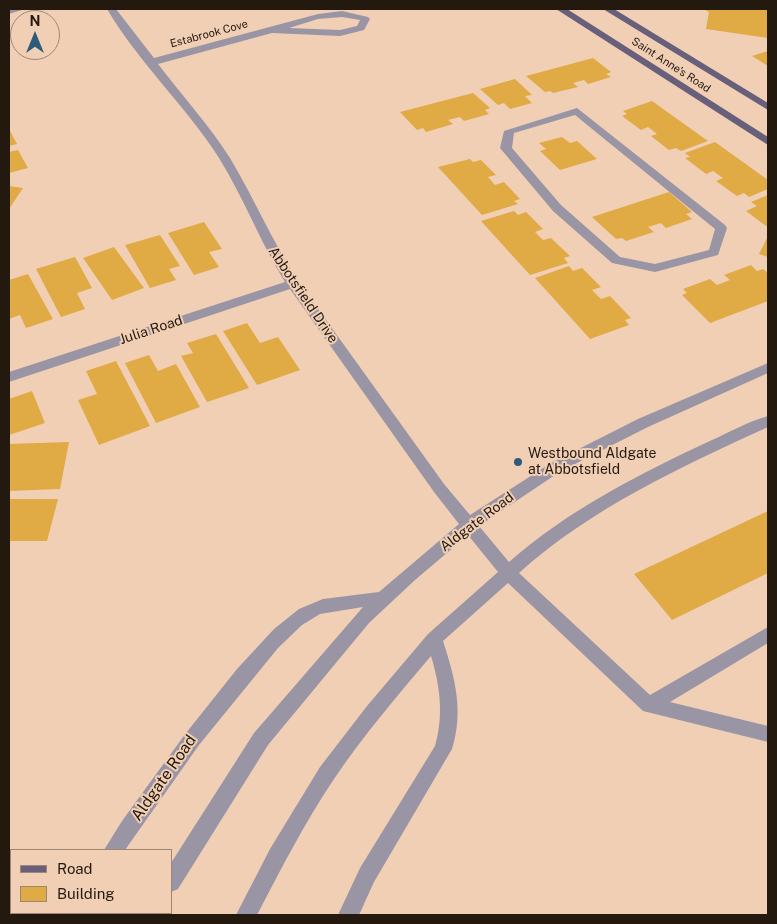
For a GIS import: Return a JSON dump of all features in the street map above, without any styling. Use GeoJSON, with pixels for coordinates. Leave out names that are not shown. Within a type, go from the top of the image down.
{"type":"FeatureCollection","features":[{"type":"Feature","properties":{"kind":"main road","name":"Saint Anne's Road"},"geometry":{"type":"LineString","coordinates":[[560,9],[768,142]]}},
{"type":"Feature","properties":{"kind":"main road","name":"Saint Anne's Road"},"geometry":{"type":"LineString","coordinates":[[608,9],[768,107]]}},
{"type":"Feature","properties":{"kind":"street"},"geometry":{"type":"LineString","coordinates":[[9,11],[20,9]]}},
{"type":"Feature","properties":{"kind":"street","name":"Abbotsfield Drive"},"geometry":{"type":"LineString","coordinates":[[111,9],[211,139],[235,174],[271,250],[293,284],[469,526],[508,573],[649,705]]}},
{"type":"Feature","properties":{"kind":"street","name":"Estabrook Cove"},"geometry":{"type":"LineString","coordinates":[[152,62],[272,30],[330,15],[352,13],[365,19],[361,28],[340,32],[272,30]]}},
{"type":"Feature","properties":{"kind":"street"},"geometry":{"type":"LineString","coordinates":[[577,111],[721,228],[714,252],[655,268],[616,260],[556,208],[540,186],[506,148],[509,131],[577,111]]}},
{"type":"Feature","properties":{"kind":"street","name":"Julia Road"},"geometry":{"type":"LineString","coordinates":[[9,377],[293,284]]}},
{"type":"Feature","properties":{"kind":"street","name":"Aldgate Road"},"geometry":{"type":"LineString","coordinates":[[172,880],[261,739],[363,618],[383,599],[469,526],[556,467],[642,423],[768,368]]}},
{"type":"Feature","properties":{"kind":"street"},"geometry":{"type":"LineString","coordinates":[[246,915],[277,856],[327,773],[373,712],[434,639],[535,550],[592,510],[678,462],[768,421]]}},
{"type":"Feature","properties":{"kind":"street","name":"Aldgate Road"},"geometry":{"type":"LineString","coordinates":[[115,849],[175,761],[222,700],[260,655],[288,627],[306,614],[327,605],[383,599]]}},
{"type":"Feature","properties":{"kind":"street"},"geometry":{"type":"LineString","coordinates":[[649,705],[768,634]]}},
{"type":"Feature","properties":{"kind":"street"},"geometry":{"type":"LineString","coordinates":[[348,915],[367,875],[443,749],[450,729],[450,696],[434,639]]}},
{"type":"Feature","properties":{"kind":"street"},"geometry":{"type":"LineString","coordinates":[[649,705],[768,734]]}},
{"type":"Feature","properties":{"kind":"building"},"geometry":{"type":"Polygon","coordinates":[[[707,9],[768,9],[768,38],[706,29],[709,12],[706,11],[707,9]]]}},
{"type":"Feature","properties":{"kind":"building"},"geometry":{"type":"Polygon","coordinates":[[[768,51],[768,66],[752,56],[768,51]]]}},
{"type":"Feature","properties":{"kind":"building"},"geometry":{"type":"Polygon","coordinates":[[[593,58],[611,72],[606,74],[611,77],[588,84],[584,80],[573,83],[578,87],[553,93],[550,91],[545,92],[526,76],[593,58]]]}},
{"type":"Feature","properties":{"kind":"building"},"geometry":{"type":"Polygon","coordinates":[[[515,79],[532,95],[525,96],[532,103],[510,109],[504,103],[498,105],[480,89],[515,79]]]}},
{"type":"Feature","properties":{"kind":"building"},"geometry":{"type":"Polygon","coordinates":[[[473,93],[490,108],[485,110],[489,114],[464,121],[460,117],[448,120],[453,124],[426,132],[423,128],[417,130],[400,112],[473,93]]]}},
{"type":"Feature","properties":{"kind":"building"},"geometry":{"type":"Polygon","coordinates":[[[652,101],[708,141],[681,151],[676,148],[669,150],[651,136],[657,134],[648,127],[641,130],[622,116],[627,114],[623,111],[652,101]]]}},
{"type":"Feature","properties":{"kind":"building"},"geometry":{"type":"Polygon","coordinates":[[[9,129],[17,144],[9,146],[9,129]]]}},
{"type":"Feature","properties":{"kind":"building"},"geometry":{"type":"Polygon","coordinates":[[[562,137],[570,143],[577,141],[597,159],[560,170],[540,151],[546,149],[539,143],[562,137]]]}},
{"type":"Feature","properties":{"kind":"building"},"geometry":{"type":"Polygon","coordinates":[[[715,142],[768,180],[768,189],[749,197],[744,193],[737,196],[716,181],[723,178],[713,171],[706,174],[685,158],[690,157],[685,153],[715,142]]]}},
{"type":"Feature","properties":{"kind":"building"},"geometry":{"type":"Polygon","coordinates":[[[18,150],[28,168],[9,173],[9,152],[18,150]]]}},
{"type":"Feature","properties":{"kind":"building"},"geometry":{"type":"Polygon","coordinates":[[[470,159],[473,162],[481,160],[496,175],[488,177],[495,185],[504,182],[520,199],[514,201],[518,204],[482,215],[438,167],[470,159]]]}},
{"type":"Feature","properties":{"kind":"building"},"geometry":{"type":"Polygon","coordinates":[[[9,186],[23,188],[9,209],[9,186]]]}},
{"type":"Feature","properties":{"kind":"building"},"geometry":{"type":"Polygon","coordinates":[[[669,192],[692,212],[686,214],[692,219],[666,228],[661,223],[648,227],[654,232],[626,241],[622,238],[616,239],[592,217],[669,192]]]}},
{"type":"Feature","properties":{"kind":"building"},"geometry":{"type":"Polygon","coordinates":[[[768,195],[768,225],[766,226],[746,211],[757,206],[751,202],[768,195]]]}},
{"type":"Feature","properties":{"kind":"building"},"geometry":{"type":"Polygon","coordinates":[[[514,211],[518,215],[526,212],[543,229],[535,232],[543,240],[551,238],[570,256],[564,258],[568,263],[530,275],[481,221],[514,211]]]}},
{"type":"Feature","properties":{"kind":"building"},"geometry":{"type":"Polygon","coordinates":[[[204,222],[222,249],[209,252],[219,267],[194,275],[168,233],[204,222]]]}},
{"type":"Feature","properties":{"kind":"building"},"geometry":{"type":"Polygon","coordinates":[[[160,235],[180,266],[169,269],[176,280],[150,288],[125,245],[160,235]]]}},
{"type":"Feature","properties":{"kind":"building"},"geometry":{"type":"Polygon","coordinates":[[[768,236],[768,257],[759,254],[768,236]]]}},
{"type":"Feature","properties":{"kind":"building"},"geometry":{"type":"Polygon","coordinates":[[[114,247],[144,288],[112,300],[83,258],[114,247]]]}},
{"type":"Feature","properties":{"kind":"building"},"geometry":{"type":"Polygon","coordinates":[[[75,257],[92,288],[77,293],[85,309],[61,317],[36,269],[75,257]]]}},
{"type":"Feature","properties":{"kind":"building"},"geometry":{"type":"Polygon","coordinates":[[[751,265],[757,271],[763,269],[768,273],[768,301],[710,323],[682,295],[687,293],[683,289],[710,279],[717,285],[730,280],[724,275],[751,265]]]}},
{"type":"Feature","properties":{"kind":"building"},"geometry":{"type":"Polygon","coordinates":[[[569,266],[573,271],[582,268],[601,287],[592,290],[601,299],[610,296],[631,318],[625,320],[629,325],[590,339],[535,278],[569,266]]]}},
{"type":"Feature","properties":{"kind":"building"},"geometry":{"type":"Polygon","coordinates":[[[28,274],[53,319],[26,328],[20,315],[9,319],[9,280],[28,274]]]}},
{"type":"Feature","properties":{"kind":"building"},"geometry":{"type":"Polygon","coordinates":[[[247,323],[260,343],[278,337],[300,370],[257,385],[223,331],[247,323]]]}},
{"type":"Feature","properties":{"kind":"building"},"geometry":{"type":"Polygon","coordinates":[[[216,334],[249,388],[207,402],[181,356],[193,353],[187,343],[216,334]]]}},
{"type":"Feature","properties":{"kind":"building"},"geometry":{"type":"Polygon","coordinates":[[[149,355],[158,371],[176,364],[200,407],[156,423],[125,363],[149,355]]]}},
{"type":"Feature","properties":{"kind":"building"},"geometry":{"type":"Polygon","coordinates":[[[116,361],[150,426],[99,445],[78,400],[97,394],[86,371],[116,361]]]}},
{"type":"Feature","properties":{"kind":"building"},"geometry":{"type":"Polygon","coordinates":[[[32,391],[45,423],[9,435],[9,399],[32,391]]]}},
{"type":"Feature","properties":{"kind":"building"},"geometry":{"type":"Polygon","coordinates":[[[69,442],[60,489],[9,491],[9,444],[69,442]]]}},
{"type":"Feature","properties":{"kind":"building"},"geometry":{"type":"Polygon","coordinates":[[[9,499],[58,499],[47,541],[9,541],[9,499]]]}},
{"type":"Feature","properties":{"kind":"building"},"geometry":{"type":"Polygon","coordinates":[[[768,511],[768,573],[672,620],[634,574],[768,511]]]}},
{"type":"Feature","properties":{"kind":"place","name":"Westbound Aldgate at Abbotsfield"},"geometry":{"type":"Point","coordinates":[518,462]}}]}
